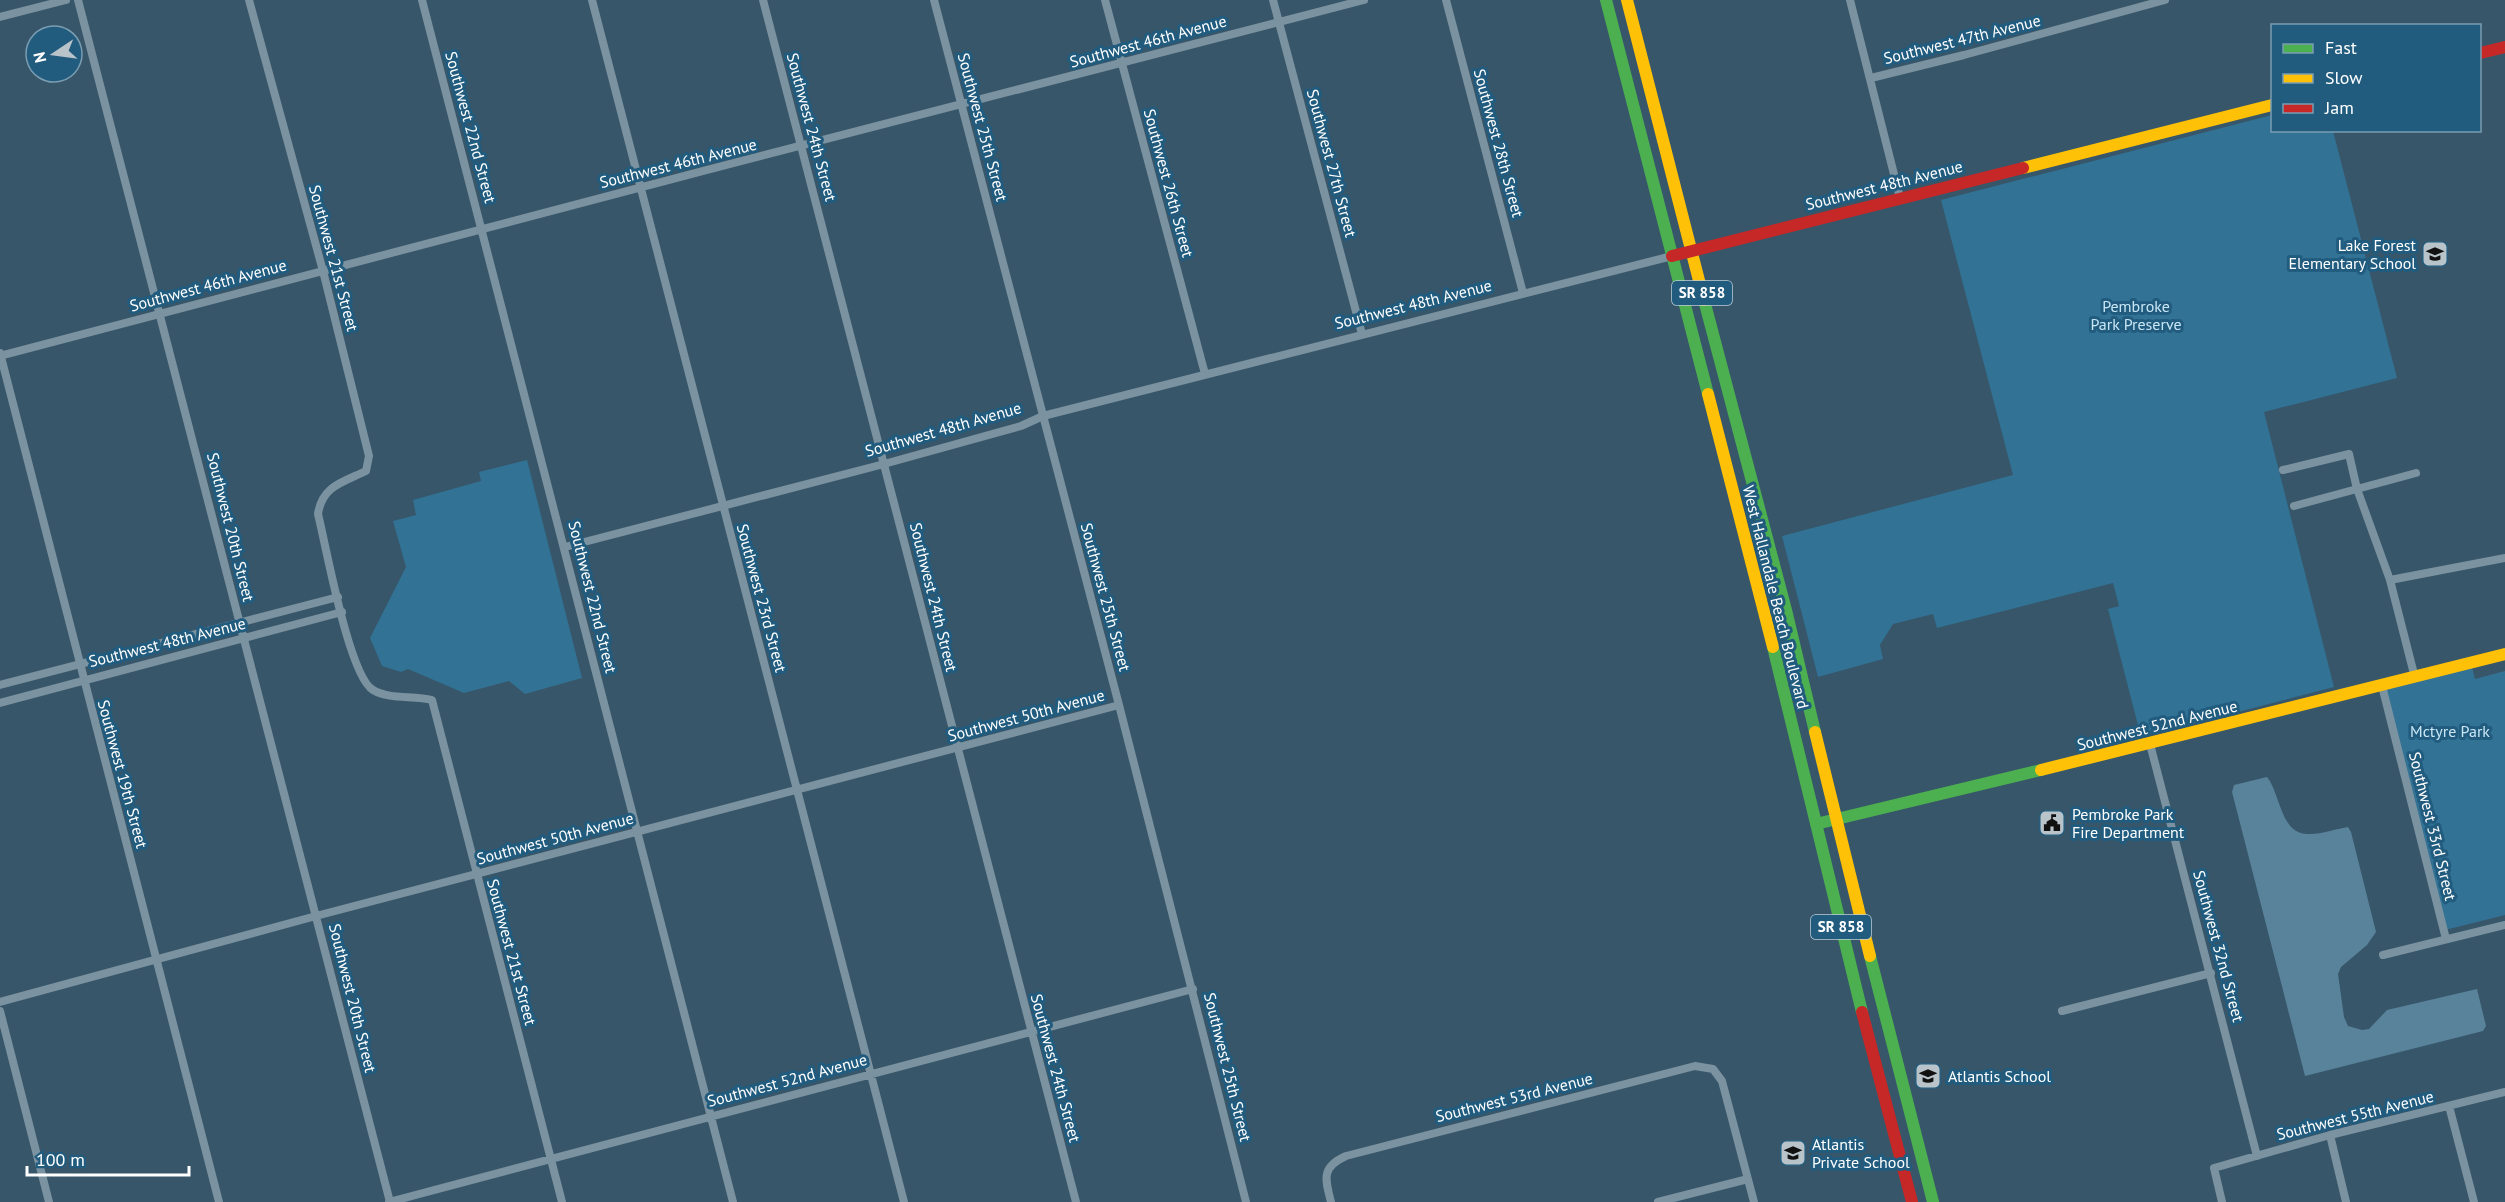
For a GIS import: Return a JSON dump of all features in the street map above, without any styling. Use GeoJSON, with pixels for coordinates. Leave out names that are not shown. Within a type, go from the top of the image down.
{"type":"FeatureCollection","features":[{"type":"Feature","properties":{"kind":"main road","name":"West Hallandale Beach Boulevard"},"geometry":{"type":"LineString","coordinates":[[1606,0],[1774,651],[1854,984],[1912,1202]]}},
{"type":"Feature","properties":{"kind":"main road"},"geometry":{"type":"LineString","coordinates":[[1618,0],[1627,34],[1642,55]]}},
{"type":"Feature","properties":{"kind":"main road","name":"West Hallandale Beach Boulevard"},"geometry":{"type":"LineString","coordinates":[[1628,0],[1786,610],[1932,1202]]}},
{"type":"Feature","properties":{"kind":"main road"},"geometry":{"type":"LineString","coordinates":[[2481,53],[2505,47]]}},
{"type":"Feature","properties":{"kind":"main road","name":"Southwest 48th Avenue"},"geometry":{"type":"LineString","coordinates":[[1672,256],[2271,105]]}},
{"type":"Feature","properties":{"kind":"main road"},"geometry":{"type":"LineString","coordinates":[[1774,651],[1784,627],[1786,610]]}},
{"type":"Feature","properties":{"kind":"main road","name":"Southwest 52nd Avenue"},"geometry":{"type":"LineString","coordinates":[[1816,824],[2382,687],[2505,654]]}},
{"type":"Feature","properties":{"kind":"street"},"geometry":{"type":"LineString","coordinates":[[0,17],[66,0]]}},
{"type":"Feature","properties":{"kind":"street","name":"Southwest 20th Street"},"geometry":{"type":"LineString","coordinates":[[78,0],[390,1202]]}},
{"type":"Feature","properties":{"kind":"street","name":"Southwest 21st Street"},"geometry":{"type":"LineString","coordinates":[[249,0],[323,271],[369,456],[366,471],[328,490],[320,501],[318,514],[338,597]]}},
{"type":"Feature","properties":{"kind":"street","name":"Southwest 22nd Street"},"geometry":{"type":"LineString","coordinates":[[422,0],[733,1202]]}},
{"type":"Feature","properties":{"kind":"street","name":"Southwest 23rd Street"},"geometry":{"type":"LineString","coordinates":[[592,0],[904,1202]]}},
{"type":"Feature","properties":{"kind":"street","name":"Southwest 24th Street"},"geometry":{"type":"LineString","coordinates":[[763,0],[1076,1202]]}},
{"type":"Feature","properties":{"kind":"street","name":"Southwest 25th Street"},"geometry":{"type":"LineString","coordinates":[[934,0],[1193,989],[1246,1202]]}},
{"type":"Feature","properties":{"kind":"street","name":"Southwest 26th Street"},"geometry":{"type":"LineString","coordinates":[[1106,0],[1205,374]]}},
{"type":"Feature","properties":{"kind":"street","name":"Southwest 27th Street"},"geometry":{"type":"LineString","coordinates":[[1273,0],[1362,334]]}},
{"type":"Feature","properties":{"kind":"street","name":"Southwest 46th Avenue"},"geometry":{"type":"LineString","coordinates":[[0,355],[1364,0]]}},
{"type":"Feature","properties":{"kind":"street","name":"Southwest 28th Street"},"geometry":{"type":"LineString","coordinates":[[1446,0],[1523,293]]}},
{"type":"Feature","properties":{"kind":"street"},"geometry":{"type":"LineString","coordinates":[[1850,0],[1900,198]]}},
{"type":"Feature","properties":{"kind":"street","name":"Southwest 47th Avenue"},"geometry":{"type":"LineString","coordinates":[[1871,78],[2164,0]]}},
{"type":"Feature","properties":{"kind":"street","name":"Southwest 48th Avenue"},"geometry":{"type":"LineString","coordinates":[[565,547],[884,464],[1021,426],[1043,416],[1672,256]]}},
{"type":"Feature","properties":{"kind":"street","name":"Southwest 19th Street"},"geometry":{"type":"LineString","coordinates":[[0,355],[219,1202]]}},
{"type":"Feature","properties":{"kind":"street"},"geometry":{"type":"LineString","coordinates":[[2283,470],[2349,454],[2357,489],[2390,580],[2415,678]]}},
{"type":"Feature","properties":{"kind":"street"},"geometry":{"type":"LineString","coordinates":[[2294,506],[2416,474]]}},
{"type":"Feature","properties":{"kind":"street"},"geometry":{"type":"LineString","coordinates":[[2390,580],[2505,558]]}},
{"type":"Feature","properties":{"kind":"street"},"geometry":{"type":"LineString","coordinates":[[338,597],[342,612]]}},
{"type":"Feature","properties":{"kind":"street","name":"Southwest 48th Avenue"},"geometry":{"type":"LineString","coordinates":[[0,685],[338,597]]}},
{"type":"Feature","properties":{"kind":"street","name":"Southwest 21st Street"},"geometry":{"type":"LineString","coordinates":[[342,612],[357,670],[371,689],[385,695],[432,700],[562,1202]]}},
{"type":"Feature","properties":{"kind":"street","name":"Southwest 48th Avenue"},"geometry":{"type":"LineString","coordinates":[[0,703],[244,640],[342,612]]}},
{"type":"Feature","properties":{"kind":"street","name":"Southwest 33rd Street"},"geometry":{"type":"LineString","coordinates":[[2382,687],[2446,939]]}},
{"type":"Feature","properties":{"kind":"street","name":"Southwest 50th Avenue"},"geometry":{"type":"LineString","coordinates":[[0,1002],[316,916],[1119,705]]}},
{"type":"Feature","properties":{"kind":"street","name":"Southwest 32nd Street"},"geometry":{"type":"LineString","coordinates":[[2150,744],[2257,1156]]}},
{"type":"Feature","properties":{"kind":"street"},"geometry":{"type":"LineString","coordinates":[[2383,955],[2505,925]]}},
{"type":"Feature","properties":{"kind":"street"},"geometry":{"type":"LineString","coordinates":[[2062,1011],[2211,973]]}},
{"type":"Feature","properties":{"kind":"street","name":"Southwest 52nd Avenue"},"geometry":{"type":"LineString","coordinates":[[390,1202],[1193,989]]}},
{"type":"Feature","properties":{"kind":"street"},"geometry":{"type":"LineString","coordinates":[[0,1011],[49,1202]]}},
{"type":"Feature","properties":{"kind":"street","name":"Southwest 53rd Avenue"},"geometry":{"type":"LineString","coordinates":[[1331,1202],[1326,1178],[1327,1170],[1336,1160],[1346,1156],[1695,1066],[1713,1069],[1722,1081],[1748,1179]]}},
{"type":"Feature","properties":{"kind":"street","name":"Southwest 55th Avenue"},"geometry":{"type":"LineString","coordinates":[[2222,1202],[2214,1168],[2505,1092]]}},
{"type":"Feature","properties":{"kind":"street"},"geometry":{"type":"LineString","coordinates":[[2449,1106],[2474,1202]]}},
{"type":"Feature","properties":{"kind":"street"},"geometry":{"type":"LineString","coordinates":[[2330,1136],[2346,1202]]}},
{"type":"Feature","properties":{"kind":"street"},"geometry":{"type":"LineString","coordinates":[[1658,1202],[1748,1179],[1754,1202]]}},
{"type":"Feature","properties":{"kind":"green space","name":"Pembroke Park Preserve"},"geometry":{"type":"Polygon","coordinates":[[[2271,115],[2271,132],[2333,132],[2397,378],[2264,412],[2334,687],[2141,737],[2108,609],[2119,606],[2113,583],[1937,628],[1933,614],[1893,624],[1880,645],[1883,659],[1818,677],[1782,536],[2013,475],[1941,200],[2271,115]]]}},
{"type":"Feature","properties":{"kind":"green space"},"geometry":{"type":"Polygon","coordinates":[[[527,460],[582,678],[525,694],[509,681],[464,693],[408,669],[401,672],[382,666],[370,638],[406,567],[393,521],[416,515],[413,500],[481,481],[479,472],[527,460]]]}},
{"type":"Feature","properties":{"kind":"green space","name":"Mctyre Park"},"geometry":{"type":"Polygon","coordinates":[[[2472,667],[2475,679],[2505,671],[2505,915],[2445,930],[2383,690],[2472,667]]]}},
{"type":"Feature","properties":{"kind":"shaded area"},"geometry":{"type":"Polygon","coordinates":[[[2267,777],[2272,784],[2282,813],[2293,828],[2300,833],[2320,833],[2348,827],[2351,832],[2376,932],[2367,945],[2341,967],[2338,974],[2344,1017],[2348,1026],[2362,1030],[2369,1029],[2387,1010],[2477,989],[2486,1026],[2483,1031],[2305,1076],[2232,792],[2234,785],[2267,777]]]}},
{"type":"Feature","properties":{"kind":"traffic: fast"},"geometry":{"type":"LineString","coordinates":[[1606,0],[1708,394]]}},
{"type":"Feature","properties":{"kind":"traffic: fast"},"geometry":{"type":"LineString","coordinates":[[1704,300],[1786,610],[1815,732]]}},
{"type":"Feature","properties":{"kind":"traffic: fast"},"geometry":{"type":"LineString","coordinates":[[1773,647],[1862,1012]]}},
{"type":"Feature","properties":{"kind":"traffic: fast"},"geometry":{"type":"LineString","coordinates":[[1816,824],[2041,770]]}},
{"type":"Feature","properties":{"kind":"traffic: fast"},"geometry":{"type":"LineString","coordinates":[[1870,956],[1933,1202]]}},
{"type":"Feature","properties":{"kind":"traffic: slow"},"geometry":{"type":"LineString","coordinates":[[1627,0],[1704,300]]}},
{"type":"Feature","properties":{"kind":"traffic: slow"},"geometry":{"type":"LineString","coordinates":[[2023,168],[2271,105]]}},
{"type":"Feature","properties":{"kind":"traffic: slow"},"geometry":{"type":"LineString","coordinates":[[1708,394],[1773,647]]}},
{"type":"Feature","properties":{"kind":"traffic: slow"},"geometry":{"type":"LineString","coordinates":[[2041,770],[2505,654]]}},
{"type":"Feature","properties":{"kind":"traffic: slow"},"geometry":{"type":"LineString","coordinates":[[1815,732],[1870,956]]}},
{"type":"Feature","properties":{"kind":"traffic: jam"},"geometry":{"type":"LineString","coordinates":[[2481,53],[2505,47]]}},
{"type":"Feature","properties":{"kind":"traffic: jam"},"geometry":{"type":"LineString","coordinates":[[1672,256],[2023,168]]}},
{"type":"Feature","properties":{"kind":"traffic: jam"},"geometry":{"type":"LineString","coordinates":[[1862,1012],[1912,1202]]}},
{"type":"Feature","properties":{"kind":"place","name":"Lake Forest Elementary School"},"geometry":{"type":"Point","coordinates":[2435,254]}},
{"type":"Feature","properties":{"kind":"place","name":"Pembroke Park Fire Department"},"geometry":{"type":"Point","coordinates":[2052,823]}},
{"type":"Feature","properties":{"kind":"place","name":"Atlantis School"},"geometry":{"type":"Point","coordinates":[1928,1076]}},
{"type":"Feature","properties":{"kind":"place","name":"Atlantis Private School"},"geometry":{"type":"Point","coordinates":[1793,1153]}}]}
